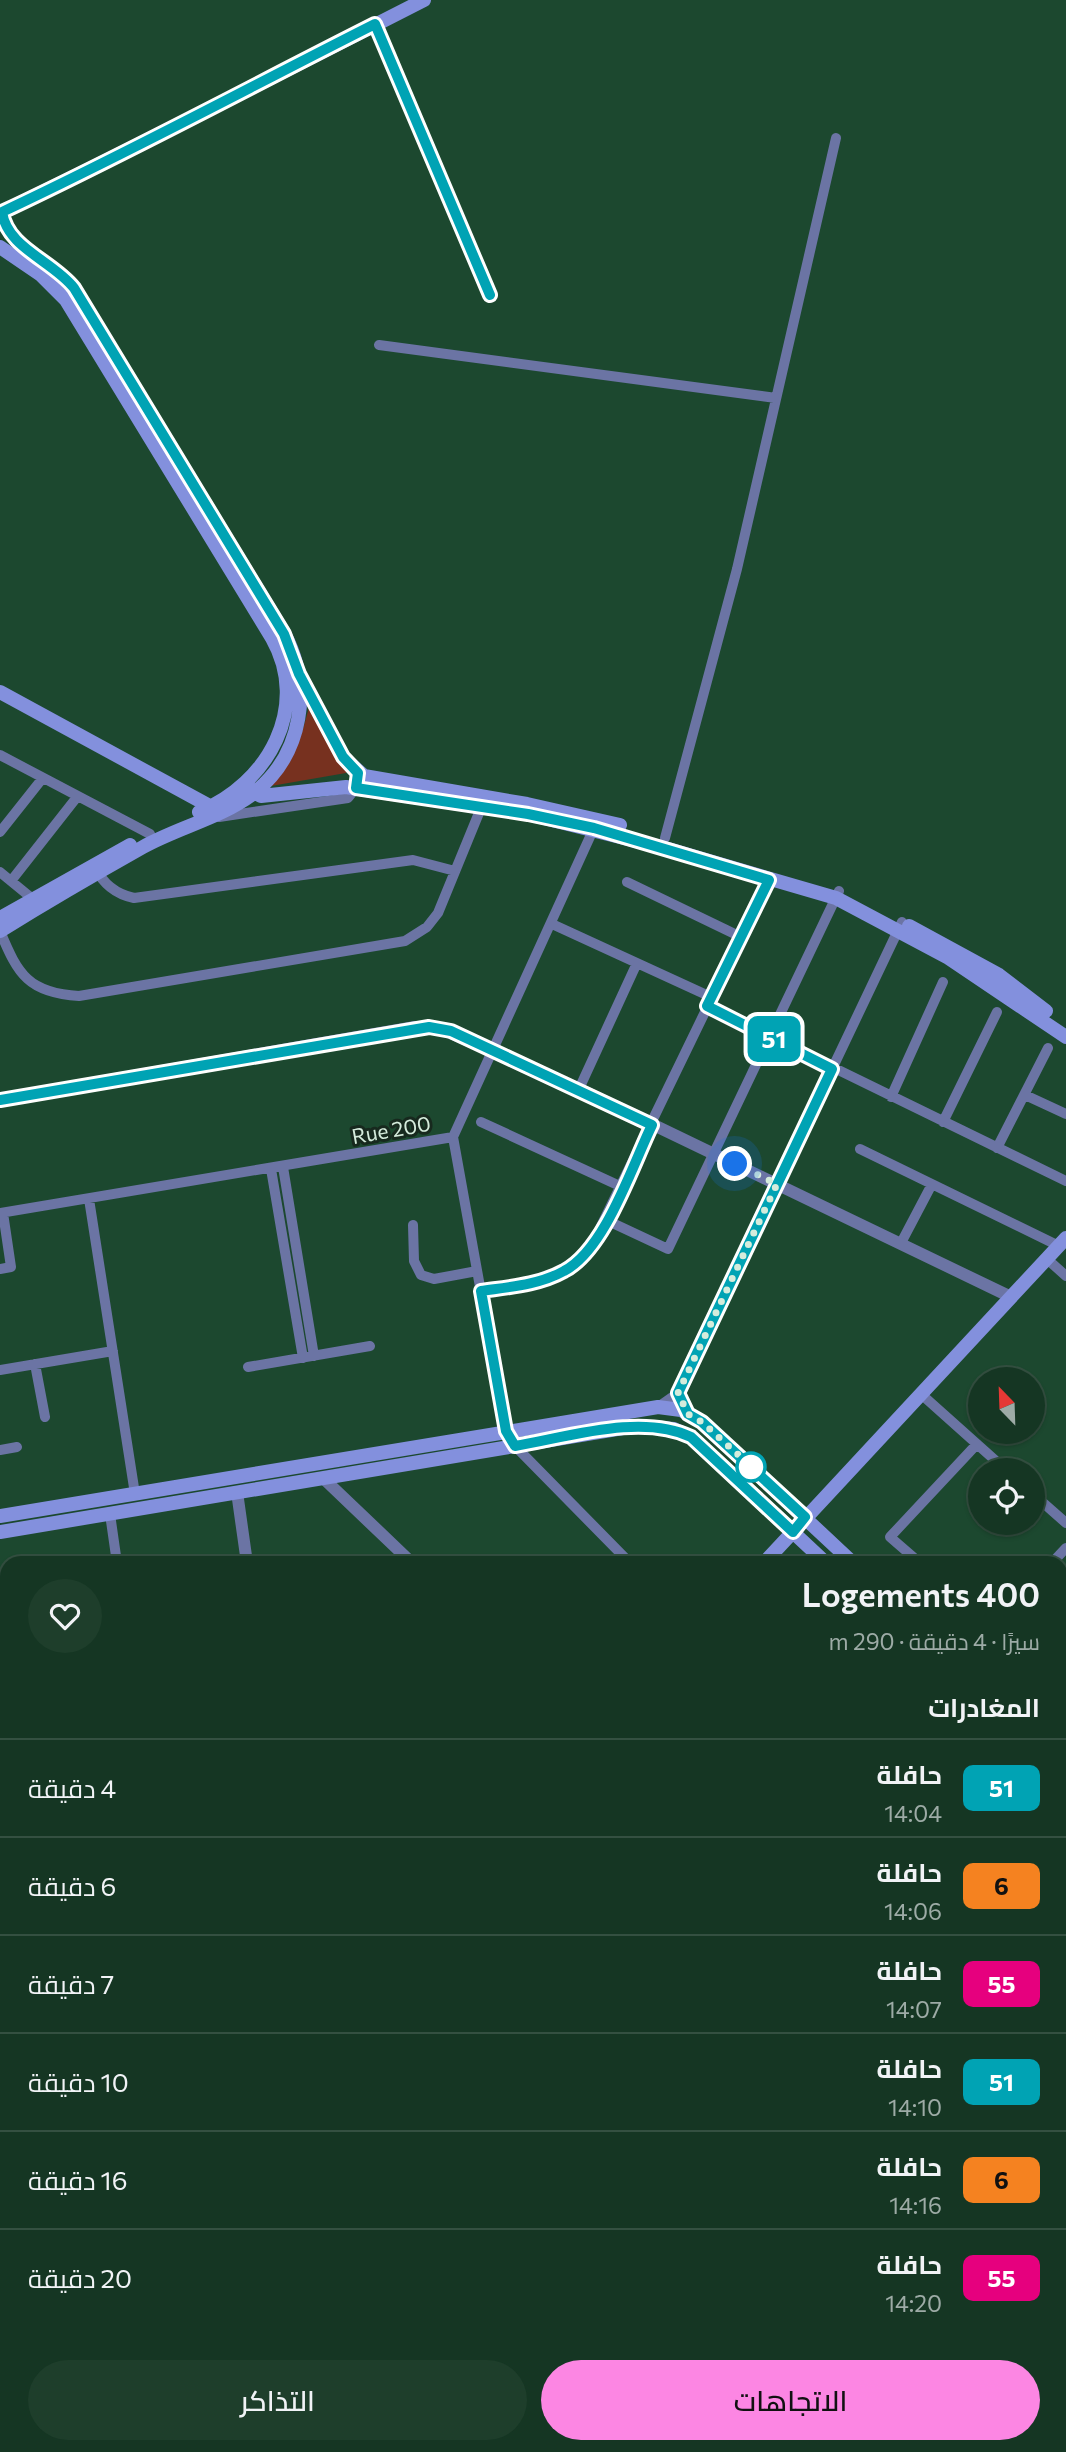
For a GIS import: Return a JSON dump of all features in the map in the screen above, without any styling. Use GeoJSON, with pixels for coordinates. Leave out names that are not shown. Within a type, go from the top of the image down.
{"type":"FeatureCollection","features":[{"type":"Feature","properties":{"kind":"main road"},"geometry":{"type":"LineString","coordinates":[[424,0],[250,86],[110,162],[1,213],[4,225],[12,237],[57,270],[74,288],[284,634],[299,674],[357,780],[481,808],[594,828],[769,880],[837,895]]}},
{"type":"Feature","properties":{"kind":"main road"},"geometry":{"type":"LineString","coordinates":[[0,247],[41,275],[66,300],[280,652],[288,681],[283,727],[248,789]]}},
{"type":"Feature","properties":{"kind":"main road"},"geometry":{"type":"LineString","coordinates":[[0,918],[215,812],[248,789],[282,761],[293,738],[302,702],[299,674]]}},
{"type":"Feature","properties":{"kind":"main road"},"geometry":{"type":"LineString","coordinates":[[0,692],[215,812]]}},
{"type":"Feature","properties":{"kind":"main road"},"geometry":{"type":"LineString","coordinates":[[248,789],[261,796],[357,780],[378,780],[586,816],[665,838],[837,895],[999,975],[1066,1027]]}},
{"type":"Feature","properties":{"kind":"main road"},"geometry":{"type":"LineString","coordinates":[[0,931],[150,834],[215,812]]}},
{"type":"Feature","properties":{"kind":"main road"},"geometry":{"type":"LineString","coordinates":[[900,926],[994,986],[1066,1037]]}},
{"type":"Feature","properties":{"kind":"main road"},"geometry":{"type":"LineString","coordinates":[[771,1556],[1063,1242]]}},
{"type":"Feature","properties":{"kind":"main road"},"geometry":{"type":"LineString","coordinates":[[0,1516],[658,1407],[688,1414],[702,1422],[846,1556]]}},
{"type":"Feature","properties":{"kind":"main road"},"geometry":{"type":"LineString","coordinates":[[0,1532],[635,1426],[674,1429],[691,1437],[819,1556]]}},
{"type":"Feature","properties":{"kind":"street"},"geometry":{"type":"LineString","coordinates":[[375,24],[490,295]]}},
{"type":"Feature","properties":{"kind":"street"},"geometry":{"type":"LineString","coordinates":[[665,838],[737,569],[836,138]]}},
{"type":"Feature","properties":{"kind":"street"},"geometry":{"type":"LineString","coordinates":[[379,345],[776,398]]}},
{"type":"Feature","properties":{"kind":"street"},"geometry":{"type":"LineString","coordinates":[[0,755],[150,834]]}},
{"type":"Feature","properties":{"kind":"street"},"geometry":{"type":"LineString","coordinates":[[0,832],[42,779]]}},
{"type":"Feature","properties":{"kind":"street"},"geometry":{"type":"LineString","coordinates":[[215,812],[344,799],[351,796],[357,780]]}},
{"type":"Feature","properties":{"kind":"street"},"geometry":{"type":"LineString","coordinates":[[11,881],[76,797]]}},
{"type":"Feature","properties":{"kind":"street"},"geometry":{"type":"LineString","coordinates":[[0,931],[12,962],[28,981],[57,995],[79,996],[405,941],[427,927],[438,913],[481,808]]}},
{"type":"Feature","properties":{"kind":"street","name":"Rue 200"},"geometry":{"type":"LineString","coordinates":[[1,1213],[453,1138],[594,828]]}},
{"type":"Feature","properties":{"kind":"street"},"geometry":{"type":"LineString","coordinates":[[97,870],[119,895],[151,898],[414,860],[455,871]]}},
{"type":"Feature","properties":{"kind":"street"},"geometry":{"type":"LineString","coordinates":[[0,872],[34,900]]}},
{"type":"Feature","properties":{"kind":"street"},"geometry":{"type":"LineString","coordinates":[[481,1291],[529,1284],[567,1270],[590,1249],[769,880]]}},
{"type":"Feature","properties":{"kind":"street"},"geometry":{"type":"LineString","coordinates":[[627,882],[741,937]]}},
{"type":"Feature","properties":{"kind":"street"},"geometry":{"type":"LineString","coordinates":[[606,1220],[668,1249],[837,895]]}},
{"type":"Feature","properties":{"kind":"street"},"geometry":{"type":"LineString","coordinates":[[552,924],[637,963],[832,1069],[1066,1181]]}},
{"type":"Feature","properties":{"kind":"street"},"geometry":{"type":"LineString","coordinates":[[658,1407],[678,1393],[900,926]]}},
{"type":"Feature","properties":{"kind":"street"},"geometry":{"type":"LineString","coordinates":[[579,1089],[637,963]]}},
{"type":"Feature","properties":{"kind":"street"},"geometry":{"type":"LineString","coordinates":[[891,1097],[943,982]]}},
{"type":"Feature","properties":{"kind":"street"},"geometry":{"type":"LineString","coordinates":[[943,1122],[997,1012]]}},
{"type":"Feature","properties":{"kind":"street"},"geometry":{"type":"LineString","coordinates":[[0,1100],[415,1027],[451,1031],[579,1089],[1012,1297]]}},
{"type":"Feature","properties":{"kind":"street"},"geometry":{"type":"LineString","coordinates":[[997,1148],[1048,1048]]}},
{"type":"Feature","properties":{"kind":"street"},"geometry":{"type":"LineString","coordinates":[[1025,1095],[1066,1114]]}},
{"type":"Feature","properties":{"kind":"street"},"geometry":{"type":"LineString","coordinates":[[481,1122],[622,1187]]}},
{"type":"Feature","properties":{"kind":"street"},"geometry":{"type":"LineString","coordinates":[[453,1138],[506,1431],[515,1446],[623,1556]]}},
{"type":"Feature","properties":{"kind":"street"},"geometry":{"type":"LineString","coordinates":[[860,1149],[931,1186],[1063,1242]]}},
{"type":"Feature","properties":{"kind":"street"},"geometry":{"type":"LineString","coordinates":[[283,1167],[309,1357]]}},
{"type":"Feature","properties":{"kind":"street"},"geometry":{"type":"LineString","coordinates":[[271,1169],[309,1357]]}},
{"type":"Feature","properties":{"kind":"street"},"geometry":{"type":"LineString","coordinates":[[901,1243],[931,1186]]}},
{"type":"Feature","properties":{"kind":"street"},"geometry":{"type":"LineString","coordinates":[[89,1199],[135,1494]]}},
{"type":"Feature","properties":{"kind":"street"},"geometry":{"type":"LineString","coordinates":[[0,1269],[11,1267],[1,1213]]}},
{"type":"Feature","properties":{"kind":"street"},"geometry":{"type":"LineString","coordinates":[[413,1225],[414,1261],[421,1275],[434,1279],[477,1271]]}},
{"type":"Feature","properties":{"kind":"street"},"geometry":{"type":"LineString","coordinates":[[1046,1259],[1066,1276]]}},
{"type":"Feature","properties":{"kind":"street"},"geometry":{"type":"LineString","coordinates":[[248,1367],[370,1346]]}},
{"type":"Feature","properties":{"kind":"street"},"geometry":{"type":"LineString","coordinates":[[0,1370],[113,1350]]}},
{"type":"Feature","properties":{"kind":"street"},"geometry":{"type":"LineString","coordinates":[[35,1364],[45,1417]]}},
{"type":"Feature","properties":{"kind":"street"},"geometry":{"type":"LineString","coordinates":[[678,1393],[688,1414]]}},
{"type":"Feature","properties":{"kind":"street"},"geometry":{"type":"LineString","coordinates":[[920,1394],[968,1437]]}},
{"type":"Feature","properties":{"kind":"street"},"geometry":{"type":"LineString","coordinates":[[912,1556],[890,1537],[976,1444],[992,1458]]}},
{"type":"Feature","properties":{"kind":"street"},"geometry":{"type":"LineString","coordinates":[[0,1450],[16,1447]]}},
{"type":"Feature","properties":{"kind":"street"},"geometry":{"type":"LineString","coordinates":[[323,1478],[405,1556]]}},
{"type":"Feature","properties":{"kind":"street"},"geometry":{"type":"LineString","coordinates":[[237,1492],[246,1556]]}},
{"type":"Feature","properties":{"kind":"street"},"geometry":{"type":"LineString","coordinates":[[1045,1504],[1066,1523]]}},
{"type":"Feature","properties":{"kind":"street"},"geometry":{"type":"LineString","coordinates":[[110,1514],[116,1556]]}},
{"type":"Feature","properties":{"kind":"shaded area"},"geometry":{"type":"Polygon","coordinates":[[[310,703],[347,769],[346,773],[271,786],[296,748],[310,703]]]}},
{"type":"Feature","properties":{"kind":"bus line","name":"51"},"geometry":{"type":"LineString","coordinates":[[0,1100],[415,1027],[429,1027],[451,1031],[652,1125],[600,1233],[578,1262],[548,1279],[481,1291],[506,1431],[515,1446],[635,1426],[674,1429],[691,1437],[793,1532],[805,1517],[702,1422],[688,1414],[678,1393],[832,1069],[707,1006],[769,880],[594,828],[528,814],[356,788],[358,773],[343,757],[299,674],[284,634],[74,288],[57,270],[12,237],[4,225],[2,212],[110,162],[250,86],[375,24],[490,295]]}},
{"type":"Feature","properties":{"kind":"route"},"geometry":{"type":"LineString","coordinates":[[735,1164],[777,1184],[678,1393],[688,1414],[702,1422],[754,1469],[751,1467]]}}]}
